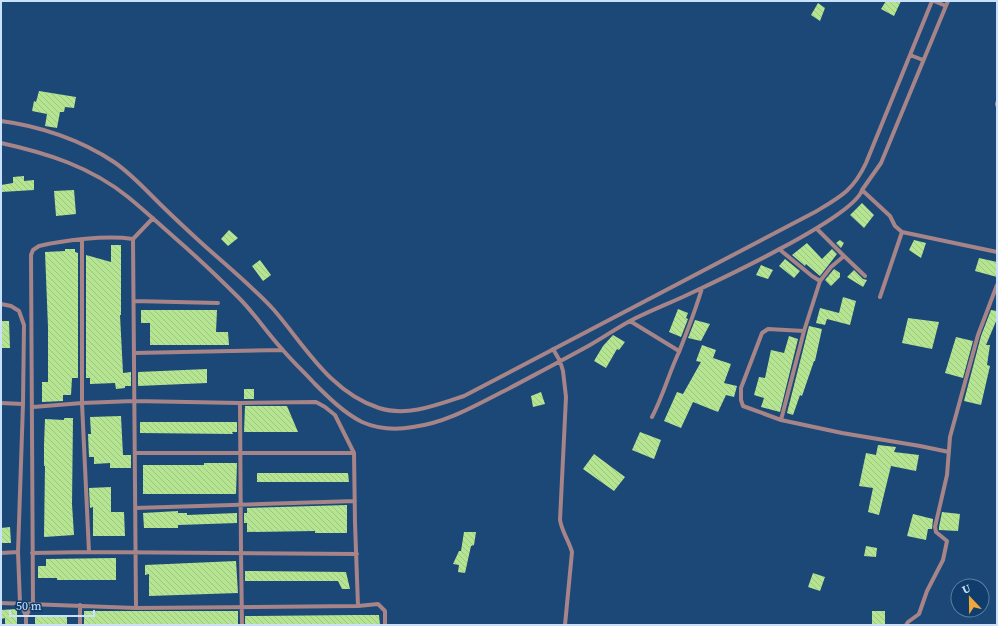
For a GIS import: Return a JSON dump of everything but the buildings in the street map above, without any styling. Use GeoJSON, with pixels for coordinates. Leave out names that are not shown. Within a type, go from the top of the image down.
{"type":"FeatureCollection","features":[{"type":"Feature","properties":{"kind":"street"},"geometry":{"type":"LineString","coordinates":[[1,121],[18,123],[66,138],[114,162],[136,180],[171,215],[273,310],[308,354],[328,375],[352,395],[379,408],[405,411],[417,410],[464,396],[815,212],[845,193],[862,173],[934,1],[945,6]]}},
{"type":"Feature","properties":{"kind":"street"},"geometry":{"type":"LineString","coordinates":[[1,143],[32,150],[85,169],[128,196],[241,300],[283,350],[331,400],[349,414],[375,427],[416,427],[442,420],[474,406],[630,321],[702,288],[817,229],[843,211],[860,195],[882,162],[921,60],[948,1]]}},
{"type":"Feature","properties":{"kind":"street"},"geometry":{"type":"LineString","coordinates":[[911,56],[921,60]]}},
{"type":"Feature","properties":{"kind":"street"},"geometry":{"type":"LineString","coordinates":[[862,190],[890,216],[895,226],[902,232],[997,252]]}},
{"type":"Feature","properties":{"kind":"street"},"geometry":{"type":"LineString","coordinates":[[136,608],[133,239],[153,218]]}},
{"type":"Feature","properties":{"kind":"street"},"geometry":{"type":"LineString","coordinates":[[817,229],[864,276]]}},
{"type":"Feature","properties":{"kind":"street"},"geometry":{"type":"LineString","coordinates":[[880,297],[902,232]]}},
{"type":"Feature","properties":{"kind":"street"},"geometry":{"type":"LineString","coordinates":[[26,616],[33,604],[32,253],[38,246],[82,239],[133,239]]}},
{"type":"Feature","properties":{"kind":"street"},"geometry":{"type":"LineString","coordinates":[[82,239],[82,403],[88,552]]}},
{"type":"Feature","properties":{"kind":"street"},"geometry":{"type":"LineString","coordinates":[[779,249],[820,281]]}},
{"type":"Feature","properties":{"kind":"street"},"geometry":{"type":"LineString","coordinates":[[781,420],[804,331],[820,281],[831,267],[844,256]]}},
{"type":"Feature","properties":{"kind":"street"},"geometry":{"type":"LineString","coordinates":[[906,625],[919,614],[927,591],[943,560],[947,541],[936,532],[935,527],[947,475],[950,437],[978,335],[997,285]]}},
{"type":"Feature","properties":{"kind":"street"},"geometry":{"type":"LineString","coordinates":[[652,417],[661,399],[693,318],[702,288]]}},
{"type":"Feature","properties":{"kind":"street"},"geometry":{"type":"LineString","coordinates":[[134,301],[218,303]]}},
{"type":"Feature","properties":{"kind":"street"},"geometry":{"type":"LineString","coordinates":[[1,304],[15,308],[23,320],[24,331],[18,552],[20,603],[26,616],[26,625]]}},
{"type":"Feature","properties":{"kind":"street"},"geometry":{"type":"LineString","coordinates":[[630,321],[679,351]]}},
{"type":"Feature","properties":{"kind":"street"},"geometry":{"type":"LineString","coordinates":[[804,331],[768,329],[763,331],[741,388],[741,400],[743,406],[781,420],[842,433],[949,452]]}},
{"type":"Feature","properties":{"kind":"street"},"geometry":{"type":"LineString","coordinates":[[553,349],[560,360],[563,371],[566,397],[560,520],[562,529],[570,543],[572,552],[565,625]]}},
{"type":"Feature","properties":{"kind":"street"},"geometry":{"type":"LineString","coordinates":[[134,353],[283,350]]}},
{"type":"Feature","properties":{"kind":"street"},"geometry":{"type":"LineString","coordinates":[[33,407],[134,401],[240,404],[316,402],[325,406],[335,415],[354,453],[354,501],[358,606]]}},
{"type":"Feature","properties":{"kind":"street"},"geometry":{"type":"LineString","coordinates":[[1,403],[23,404]]}},
{"type":"Feature","properties":{"kind":"street"},"geometry":{"type":"LineString","coordinates":[[240,404],[242,625]]}},
{"type":"Feature","properties":{"kind":"street"},"geometry":{"type":"LineString","coordinates":[[135,453],[354,453]]}},
{"type":"Feature","properties":{"kind":"street"},"geometry":{"type":"LineString","coordinates":[[136,508],[354,501]]}},
{"type":"Feature","properties":{"kind":"street"},"geometry":{"type":"LineString","coordinates":[[1,553],[18,552]]}},
{"type":"Feature","properties":{"kind":"street"},"geometry":{"type":"LineString","coordinates":[[32,553],[136,552],[357,554]]}},
{"type":"Feature","properties":{"kind":"street"},"geometry":{"type":"LineString","coordinates":[[1,603],[136,608],[358,606],[378,604],[385,610],[385,625]]}},
{"type":"Feature","properties":{"kind":"street"},"geometry":{"type":"LineString","coordinates":[[80,605],[80,625]]}}]}
